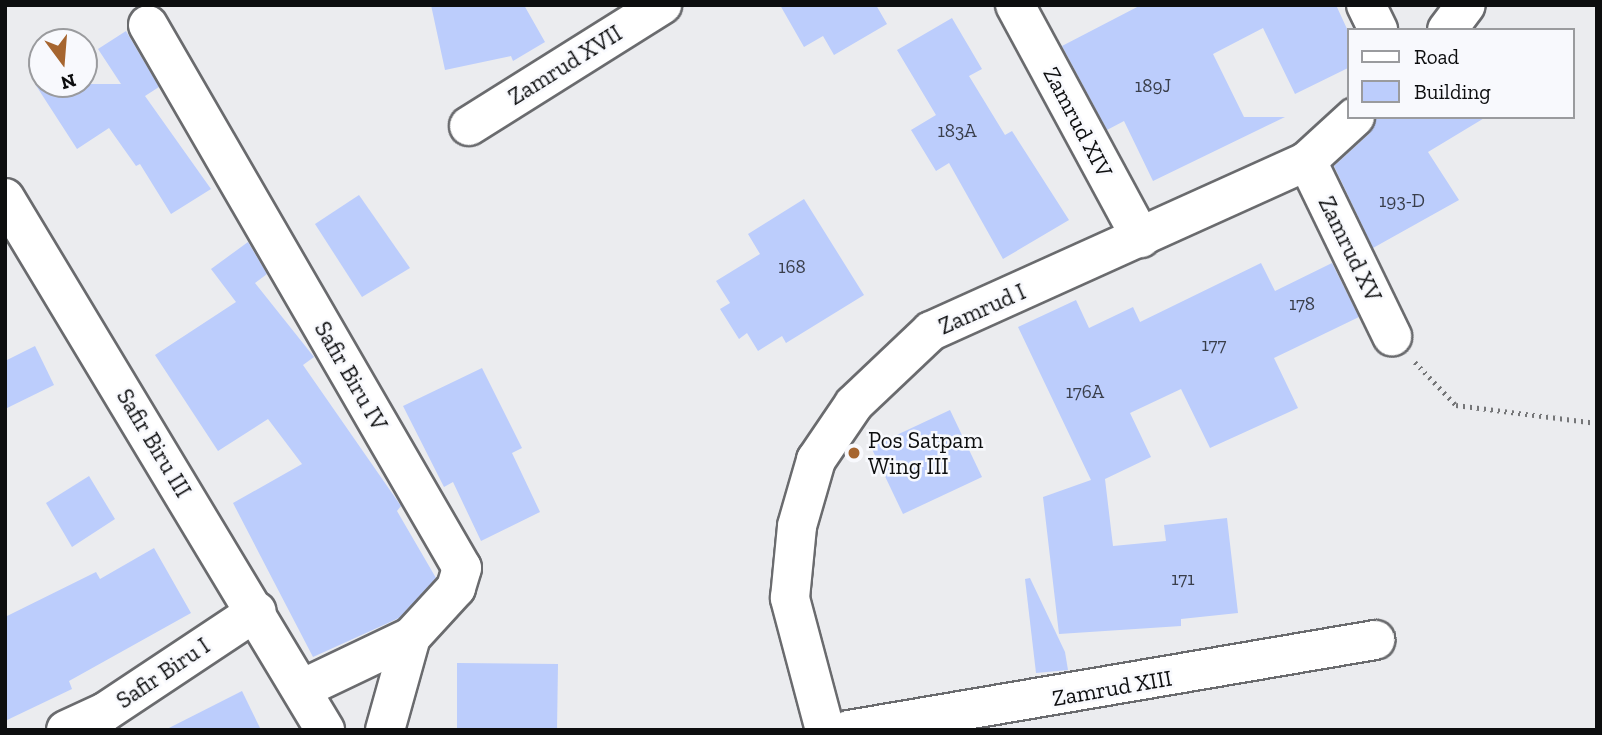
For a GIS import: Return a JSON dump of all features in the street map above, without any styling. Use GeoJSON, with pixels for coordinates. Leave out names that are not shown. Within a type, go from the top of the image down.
{"type":"FeatureCollection","features":[{"type":"Feature","properties":{"kind":"street","name":"Zamrud XVII"},"geometry":{"type":"LineString","coordinates":[[469,126],[662,5]]}},
{"type":"Feature","properties":{"kind":"street","name":"Zamrud XIV"},"geometry":{"type":"LineString","coordinates":[[1015,5],[1141,238]]}},
{"type":"Feature","properties":{"kind":"street"},"geometry":{"type":"LineString","coordinates":[[1366,5],[1377,28]]}},
{"type":"Feature","properties":{"kind":"street"},"geometry":{"type":"LineString","coordinates":[[1449,28],[1466,5]]}},
{"type":"Feature","properties":{"kind":"street","name":"Safir Biru IV"},"geometry":{"type":"LineString","coordinates":[[148,24],[462,568],[456,588],[411,637],[385,730]]}},
{"type":"Feature","properties":{"kind":"street","name":"Zamrud I"},"geometry":{"type":"LineString","coordinates":[[825,730],[790,598],[797,526],[816,460],[831,432],[931,331],[1307,161],[1353,119]]}},
{"type":"Feature","properties":{"kind":"street","name":"Zamrud XV"},"geometry":{"type":"LineString","coordinates":[[1307,161],[1392,336]]}},
{"type":"Feature","properties":{"kind":"street","name":"Safir Biru III"},"geometry":{"type":"LineString","coordinates":[[5,198],[304,688],[325,730]]}},
{"type":"Feature","properties":{"kind":"street","name":"Safir Biru I"},"geometry":{"type":"LineString","coordinates":[[66,730],[105,712],[257,611]]}},
{"type":"Feature","properties":{"kind":"street"},"geometry":{"type":"LineString","coordinates":[[304,688],[411,637]]}},
{"type":"Feature","properties":{"kind":"street","name":"Zamrud XIII"},"geometry":{"type":"LineString","coordinates":[[849,730],[1375,640]]}},
{"type":"Feature","properties":{"kind":"path"},"geometry":{"type":"LineString","coordinates":[[1392,336],[1456,405],[1597,424]]}},
{"type":"Feature","properties":{"kind":"building"},"geometry":{"type":"Polygon","coordinates":[[[431,5],[524,5],[545,42],[513,61],[511,56],[445,70],[431,5]]]}},
{"type":"Feature","properties":{"kind":"building"},"geometry":{"type":"Polygon","coordinates":[[[780,5],[876,5],[887,24],[834,55],[823,36],[804,47],[780,5]]]}},
{"type":"Feature","properties":{"kind":"building"},"geometry":{"type":"Polygon","coordinates":[[[1141,5],[1336,5],[1347,28],[1346,69],[1295,94],[1263,28],[1213,54],[1244,117],[1285,117],[1153,181],[1124,121],[1107,130],[1062,46],[1141,5]]]}},
{"type":"Feature","properties":{"kind":"building"},"geometry":{"type":"Polygon","coordinates":[[[952,18],[982,69],[969,76],[1005,135],[1012,131],[1069,220],[1003,259],[949,163],[936,171],[911,130],[936,115],[897,50],[952,18]]]}},
{"type":"Feature","properties":{"kind":"building"},"geometry":{"type":"Polygon","coordinates":[[[126,31],[159,87],[145,96],[211,189],[171,214],[140,164],[136,166],[109,128],[77,149],[44,98],[98,98],[98,84],[121,84],[98,49],[126,31]]]}},
{"type":"Feature","properties":{"kind":"building"},"geometry":{"type":"Polygon","coordinates":[[[1375,119],[1483,119],[1428,152],[1459,200],[1373,248],[1334,166],[1370,133],[1375,119]]]}},
{"type":"Feature","properties":{"kind":"building"},"geometry":{"type":"Polygon","coordinates":[[[359,195],[410,268],[362,297],[315,224],[359,195]]]}},
{"type":"Feature","properties":{"kind":"building"},"geometry":{"type":"Polygon","coordinates":[[[804,199],[864,295],[786,343],[782,336],[758,351],[747,333],[739,339],[720,309],[730,303],[716,281],[760,254],[748,234],[804,199]]]}},
{"type":"Feature","properties":{"kind":"building"},"geometry":{"type":"Polygon","coordinates":[[[248,242],[267,274],[255,283],[314,357],[303,365],[401,506],[397,511],[436,578],[399,618],[313,657],[233,503],[302,464],[268,419],[218,451],[155,355],[236,302],[211,269],[248,242]]]}},
{"type":"Feature","properties":{"kind":"building"},"geometry":{"type":"Polygon","coordinates":[[[1261,263],[1275,291],[1332,263],[1359,317],[1274,358],[1298,408],[1210,448],[1181,389],[1130,413],[1151,457],[1105,479],[1113,546],[1166,541],[1164,525],[1227,518],[1238,613],[1181,619],[1181,626],[1059,634],[1043,497],[1091,480],[1018,327],[1076,300],[1089,328],[1133,307],[1140,322],[1261,263]]]}},
{"type":"Feature","properties":{"kind":"building"},"geometry":{"type":"Polygon","coordinates":[[[35,346],[54,385],[5,409],[5,361],[35,346]]]}},
{"type":"Feature","properties":{"kind":"building"},"geometry":{"type":"Polygon","coordinates":[[[482,368],[522,448],[512,453],[540,512],[481,541],[453,482],[444,487],[403,406],[482,368]]]}},
{"type":"Feature","properties":{"kind":"building"},"geometry":{"type":"Polygon","coordinates":[[[950,410],[982,477],[903,514],[871,447],[950,410]]]}},
{"type":"Feature","properties":{"kind":"building"},"geometry":{"type":"Polygon","coordinates":[[[89,476],[115,519],[72,547],[46,503],[89,476]]]}},
{"type":"Feature","properties":{"kind":"building"},"geometry":{"type":"Polygon","coordinates":[[[154,548],[191,613],[69,681],[72,689],[5,721],[5,617],[96,572],[100,579],[154,548]]]}},
{"type":"Feature","properties":{"kind":"building"},"geometry":{"type":"Polygon","coordinates":[[[1030,578],[1065,652],[1068,670],[1036,673],[1025,579],[1030,578]]]}},
{"type":"Feature","properties":{"kind":"building"},"geometry":{"type":"Polygon","coordinates":[[[457,663],[558,664],[557,730],[457,730],[457,663]]]}},
{"type":"Feature","properties":{"kind":"building"},"geometry":{"type":"Polygon","coordinates":[[[242,691],[261,730],[165,730],[242,691]]]}},
{"type":"Feature","properties":{"kind":"place","name":"Pos Satpam Wing III"},"geometry":{"type":"Point","coordinates":[854,453]}}]}
